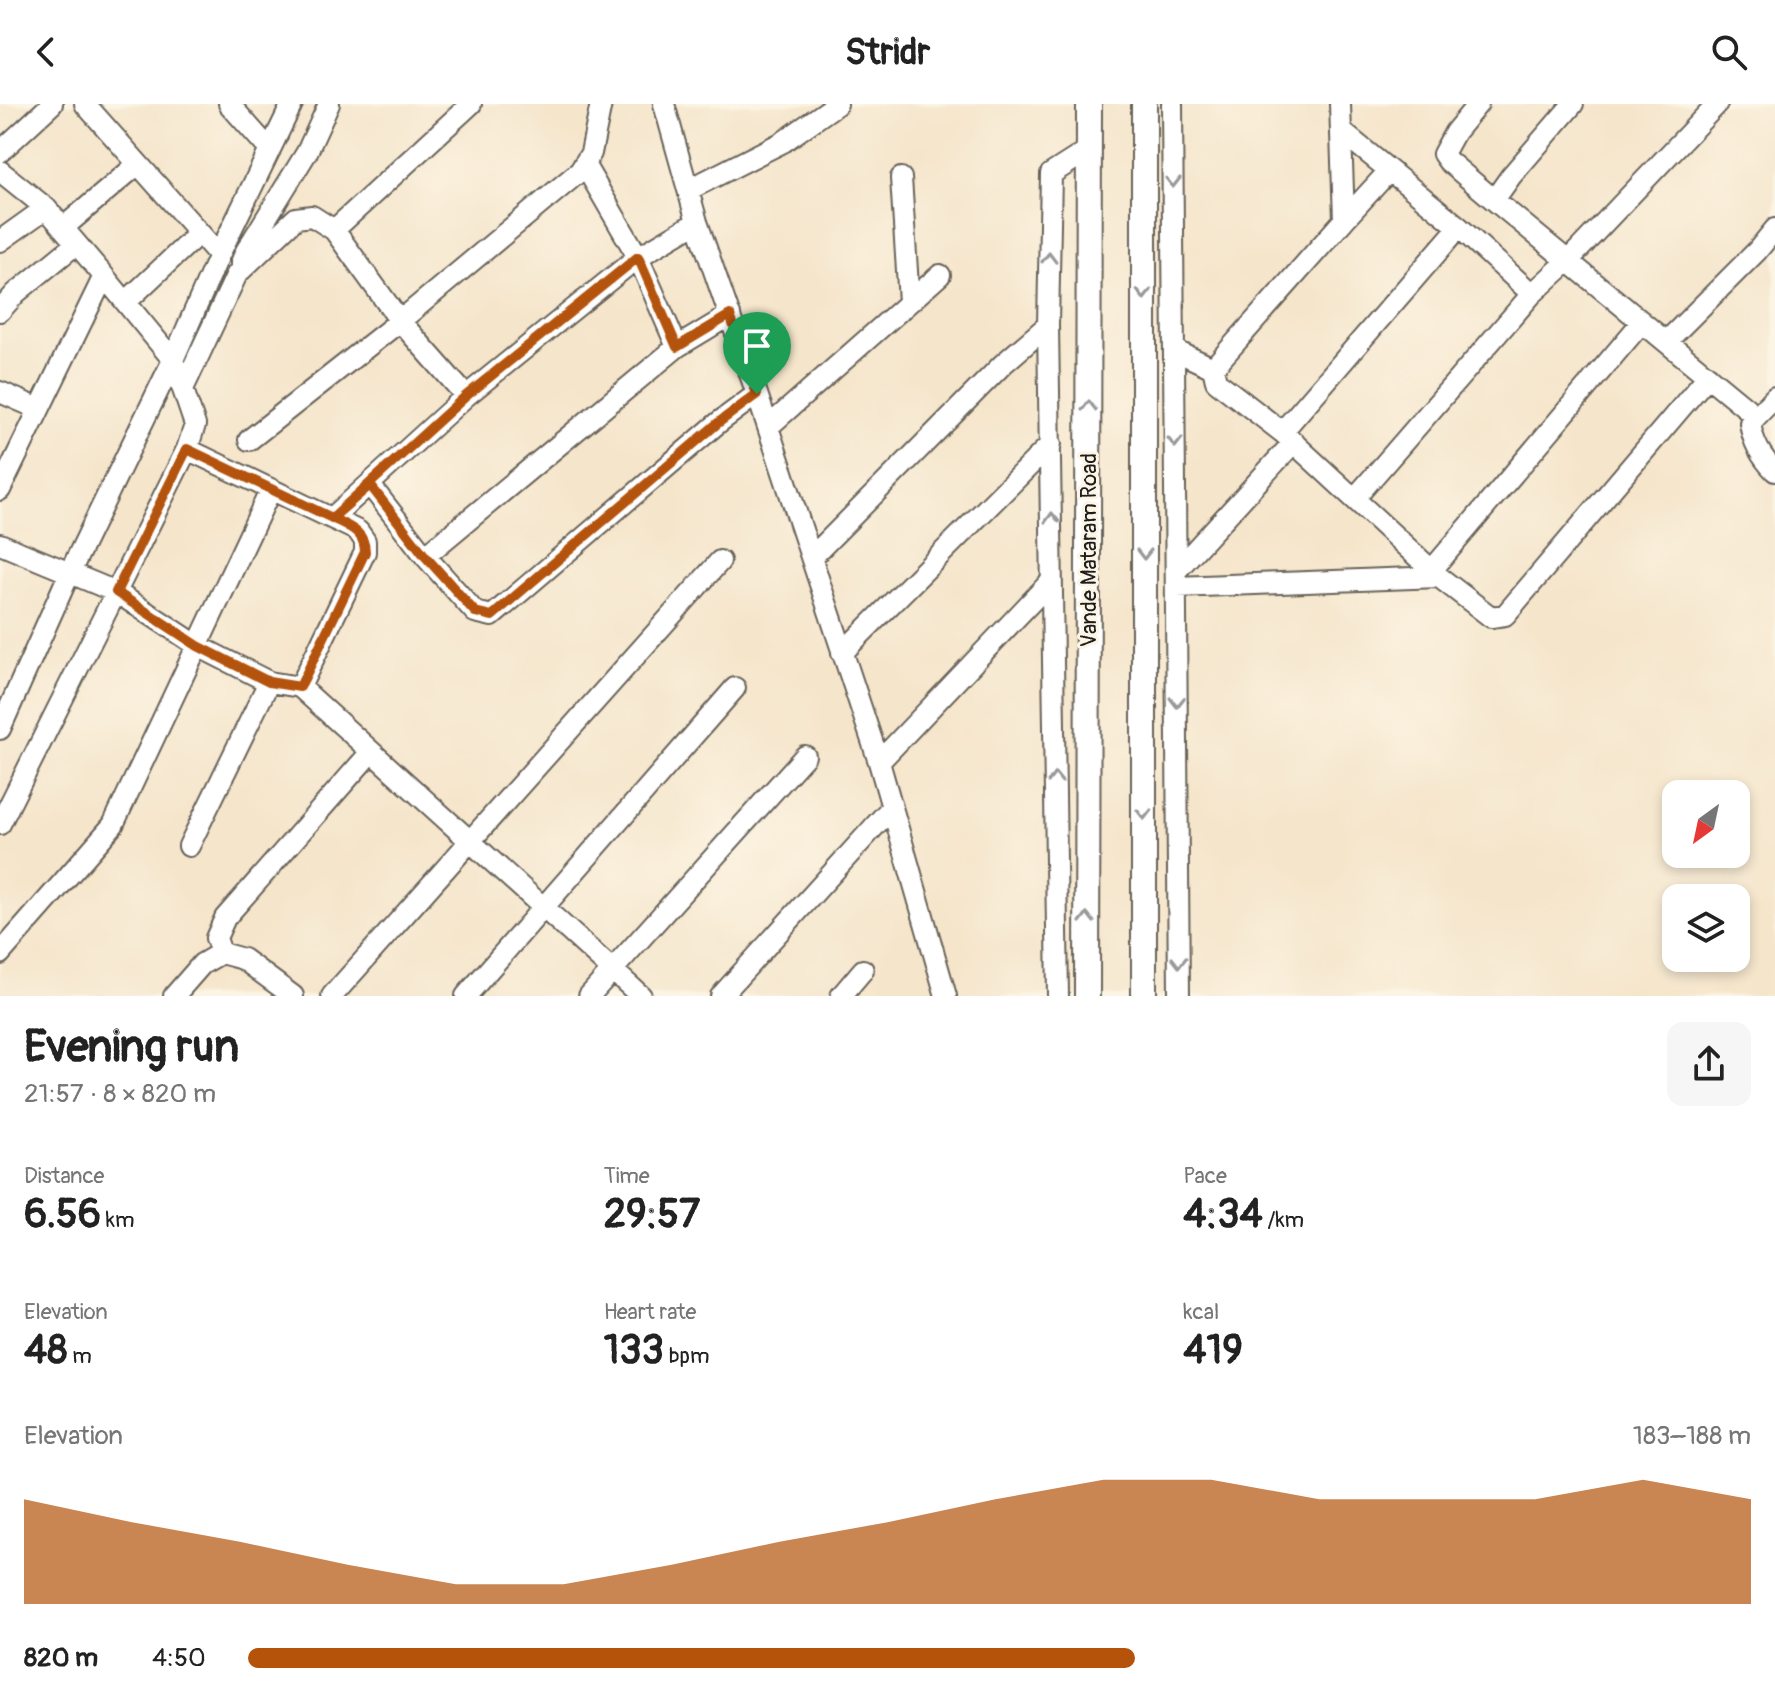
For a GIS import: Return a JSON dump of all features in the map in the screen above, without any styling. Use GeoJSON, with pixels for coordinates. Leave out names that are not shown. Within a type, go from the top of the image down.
{"type":"FeatureCollection","features":[{"type":"Feature","properties":{"kind":"main road","name":"Vande Mataram Road"},"geometry":{"type":"LineString","coordinates":[[1087,996],[1089,104]]}},
{"type":"Feature","properties":{"kind":"main road"},"geometry":{"type":"LineString","coordinates":[[1144,104],[1144,996]]}},
{"type":"Feature","properties":{"kind":"street"},"geometry":{"type":"LineString","coordinates":[[0,152],[52,104]]}},
{"type":"Feature","properties":{"kind":"street"},"geometry":{"type":"LineString","coordinates":[[85,104],[219,255]]}},
{"type":"Feature","properties":{"kind":"street"},"geometry":{"type":"LineString","coordinates":[[229,104],[270,150]]}},
{"type":"Feature","properties":{"kind":"street"},"geometry":{"type":"LineString","coordinates":[[0,729],[70,572],[292,104]]}},
{"type":"Feature","properties":{"kind":"street"},"geometry":{"type":"LineString","coordinates":[[183,389],[246,251],[307,152],[329,104]]}},
{"type":"Feature","properties":{"kind":"street"},"geometry":{"type":"LineString","coordinates":[[334,230],[471,104]]}},
{"type":"Feature","properties":{"kind":"street"},"geometry":{"type":"LineString","coordinates":[[249,440],[400,321],[580,171],[591,153],[601,104]]}},
{"type":"Feature","properties":{"kind":"street"},"geometry":{"type":"LineString","coordinates":[[664,104],[697,222],[879,762],[946,996]]}},
{"type":"Feature","properties":{"kind":"street"},"geometry":{"type":"LineString","coordinates":[[688,190],[783,142],[837,104]]}},
{"type":"Feature","properties":{"kind":"street"},"geometry":{"type":"LineString","coordinates":[[1172,104],[1179,996]]}},
{"type":"Feature","properties":{"kind":"street"},"geometry":{"type":"LineString","coordinates":[[1340,104],[1344,220]]}},
{"type":"Feature","properties":{"kind":"street"},"geometry":{"type":"LineString","coordinates":[[1478,104],[1455,132],[1443,154],[1448,161],[1756,416]]}},
{"type":"Feature","properties":{"kind":"street"},"geometry":{"type":"LineString","coordinates":[[1494,200],[1573,104]]}},
{"type":"Feature","properties":{"kind":"street"},"geometry":{"type":"LineString","coordinates":[[1355,498],[1532,294],[1567,262],[1717,104]]}},
{"type":"Feature","properties":{"kind":"street"},"geometry":{"type":"LineString","coordinates":[[1341,131],[1459,227],[1532,294]]}},
{"type":"Feature","properties":{"kind":"street"},"geometry":{"type":"LineString","coordinates":[[1058,996],[1048,325],[1051,174],[1090,149]]}},
{"type":"Feature","properties":{"kind":"street"},"geometry":{"type":"LineString","coordinates":[[0,311],[138,164]]}},
{"type":"Feature","properties":{"kind":"street"},"geometry":{"type":"LineString","coordinates":[[584,164],[638,257],[677,347]]}},
{"type":"Feature","properties":{"kind":"street"},"geometry":{"type":"LineString","coordinates":[[0,171],[46,208],[127,301],[173,360],[195,425],[187,449],[1,820]]}},
{"type":"Feature","properties":{"kind":"street"},"geometry":{"type":"LineString","coordinates":[[1213,368],[1389,171]]}},
{"type":"Feature","properties":{"kind":"street"},"geometry":{"type":"LineString","coordinates":[[901,178],[909,302]]}},
{"type":"Feature","properties":{"kind":"street"},"geometry":{"type":"LineString","coordinates":[[0,241],[46,208]]}},
{"type":"Feature","properties":{"kind":"street"},"geometry":{"type":"LineString","coordinates":[[237,274],[296,218],[312,216],[334,230],[400,321],[466,396]]}},
{"type":"Feature","properties":{"kind":"street"},"geometry":{"type":"LineString","coordinates":[[332,518],[466,396],[638,257],[697,222]]}},
{"type":"Feature","properties":{"kind":"street"},"geometry":{"type":"LineString","coordinates":[[1176,579],[1459,227]]}},
{"type":"Feature","properties":{"kind":"street"},"geometry":{"type":"LineString","coordinates":[[1667,341],[1775,229]]}},
{"type":"Feature","properties":{"kind":"street"},"geometry":{"type":"LineString","coordinates":[[127,301],[199,233]]}},
{"type":"Feature","properties":{"kind":"street"},"geometry":{"type":"LineString","coordinates":[[768,427],[940,275]]}},
{"type":"Feature","properties":{"kind":"street"},"geometry":{"type":"LineString","coordinates":[[0,490],[5,466],[39,409],[104,276]]}},
{"type":"Feature","properties":{"kind":"street"},"geometry":{"type":"LineString","coordinates":[[425,556],[677,347],[730,315]]}},
{"type":"Feature","properties":{"kind":"street"},"geometry":{"type":"LineString","coordinates":[[1176,579],[1435,574],[1642,322]]}},
{"type":"Feature","properties":{"kind":"street"},"geometry":{"type":"LineString","coordinates":[[812,557],[1003,364],[1048,325]]}},
{"type":"Feature","properties":{"kind":"street"},"geometry":{"type":"LineString","coordinates":[[1174,350],[1213,368]]}},
{"type":"Feature","properties":{"kind":"street"},"geometry":{"type":"LineString","coordinates":[[1213,368],[1216,381],[1288,437],[1435,574],[1491,617],[1505,615],[1708,376]]}},
{"type":"Feature","properties":{"kind":"street"},"geometry":{"type":"LineString","coordinates":[[0,392],[39,409]]}},
{"type":"Feature","properties":{"kind":"street"},"geometry":{"type":"LineString","coordinates":[[370,485],[425,556],[475,612],[492,616],[706,433],[757,394]]}},
{"type":"Feature","properties":{"kind":"street"},"geometry":{"type":"LineString","coordinates":[[1775,397],[1750,423],[1752,440],[1775,471]]}},
{"type":"Feature","properties":{"kind":"street"},"geometry":{"type":"LineString","coordinates":[[842,653],[1051,444]]}},
{"type":"Feature","properties":{"kind":"street"},"geometry":{"type":"LineString","coordinates":[[187,449],[358,531],[365,541],[365,552],[300,687]]}},
{"type":"Feature","properties":{"kind":"street"},"geometry":{"type":"LineString","coordinates":[[0,954],[113,825],[271,489]]}},
{"type":"Feature","properties":{"kind":"street"},"geometry":{"type":"LineString","coordinates":[[0,544],[116,592],[198,646],[269,682],[300,687],[641,996]]}},
{"type":"Feature","properties":{"kind":"street"},"geometry":{"type":"LineString","coordinates":[[332,996],[720,561]]}},
{"type":"Feature","properties":{"kind":"street"},"geometry":{"type":"LineString","coordinates":[[879,762],[1052,580]]}},
{"type":"Feature","properties":{"kind":"street"},"geometry":{"type":"LineString","coordinates":[[189,846],[269,682]]}},
{"type":"Feature","properties":{"kind":"street"},"geometry":{"type":"LineString","coordinates":[[466,996],[735,688]]}},
{"type":"Feature","properties":{"kind":"street"},"geometry":{"type":"LineString","coordinates":[[221,953],[216,938],[225,918],[371,752]]}},
{"type":"Feature","properties":{"kind":"street"},"geometry":{"type":"LineString","coordinates":[[589,996],[805,756]]}},
{"type":"Feature","properties":{"kind":"street"},"geometry":{"type":"LineString","coordinates":[[721,996],[892,807]]}},
{"type":"Feature","properties":{"kind":"street"},"geometry":{"type":"LineString","coordinates":[[174,996],[202,964],[221,953],[243,959],[293,996]]}},
{"type":"Feature","properties":{"kind":"street"},"geometry":{"type":"LineString","coordinates":[[841,996],[863,970]]}},
{"type":"Feature","properties":{"kind":"route"},"geometry":{"type":"LineString","coordinates":[[757,394],[718,423],[492,616],[475,612],[425,556],[370,485],[332,518],[187,449],[116,592],[198,646],[269,682],[300,687],[365,552],[365,541],[358,531],[332,518],[466,396],[638,257],[677,347],[730,315],[757,394]]}}]}
